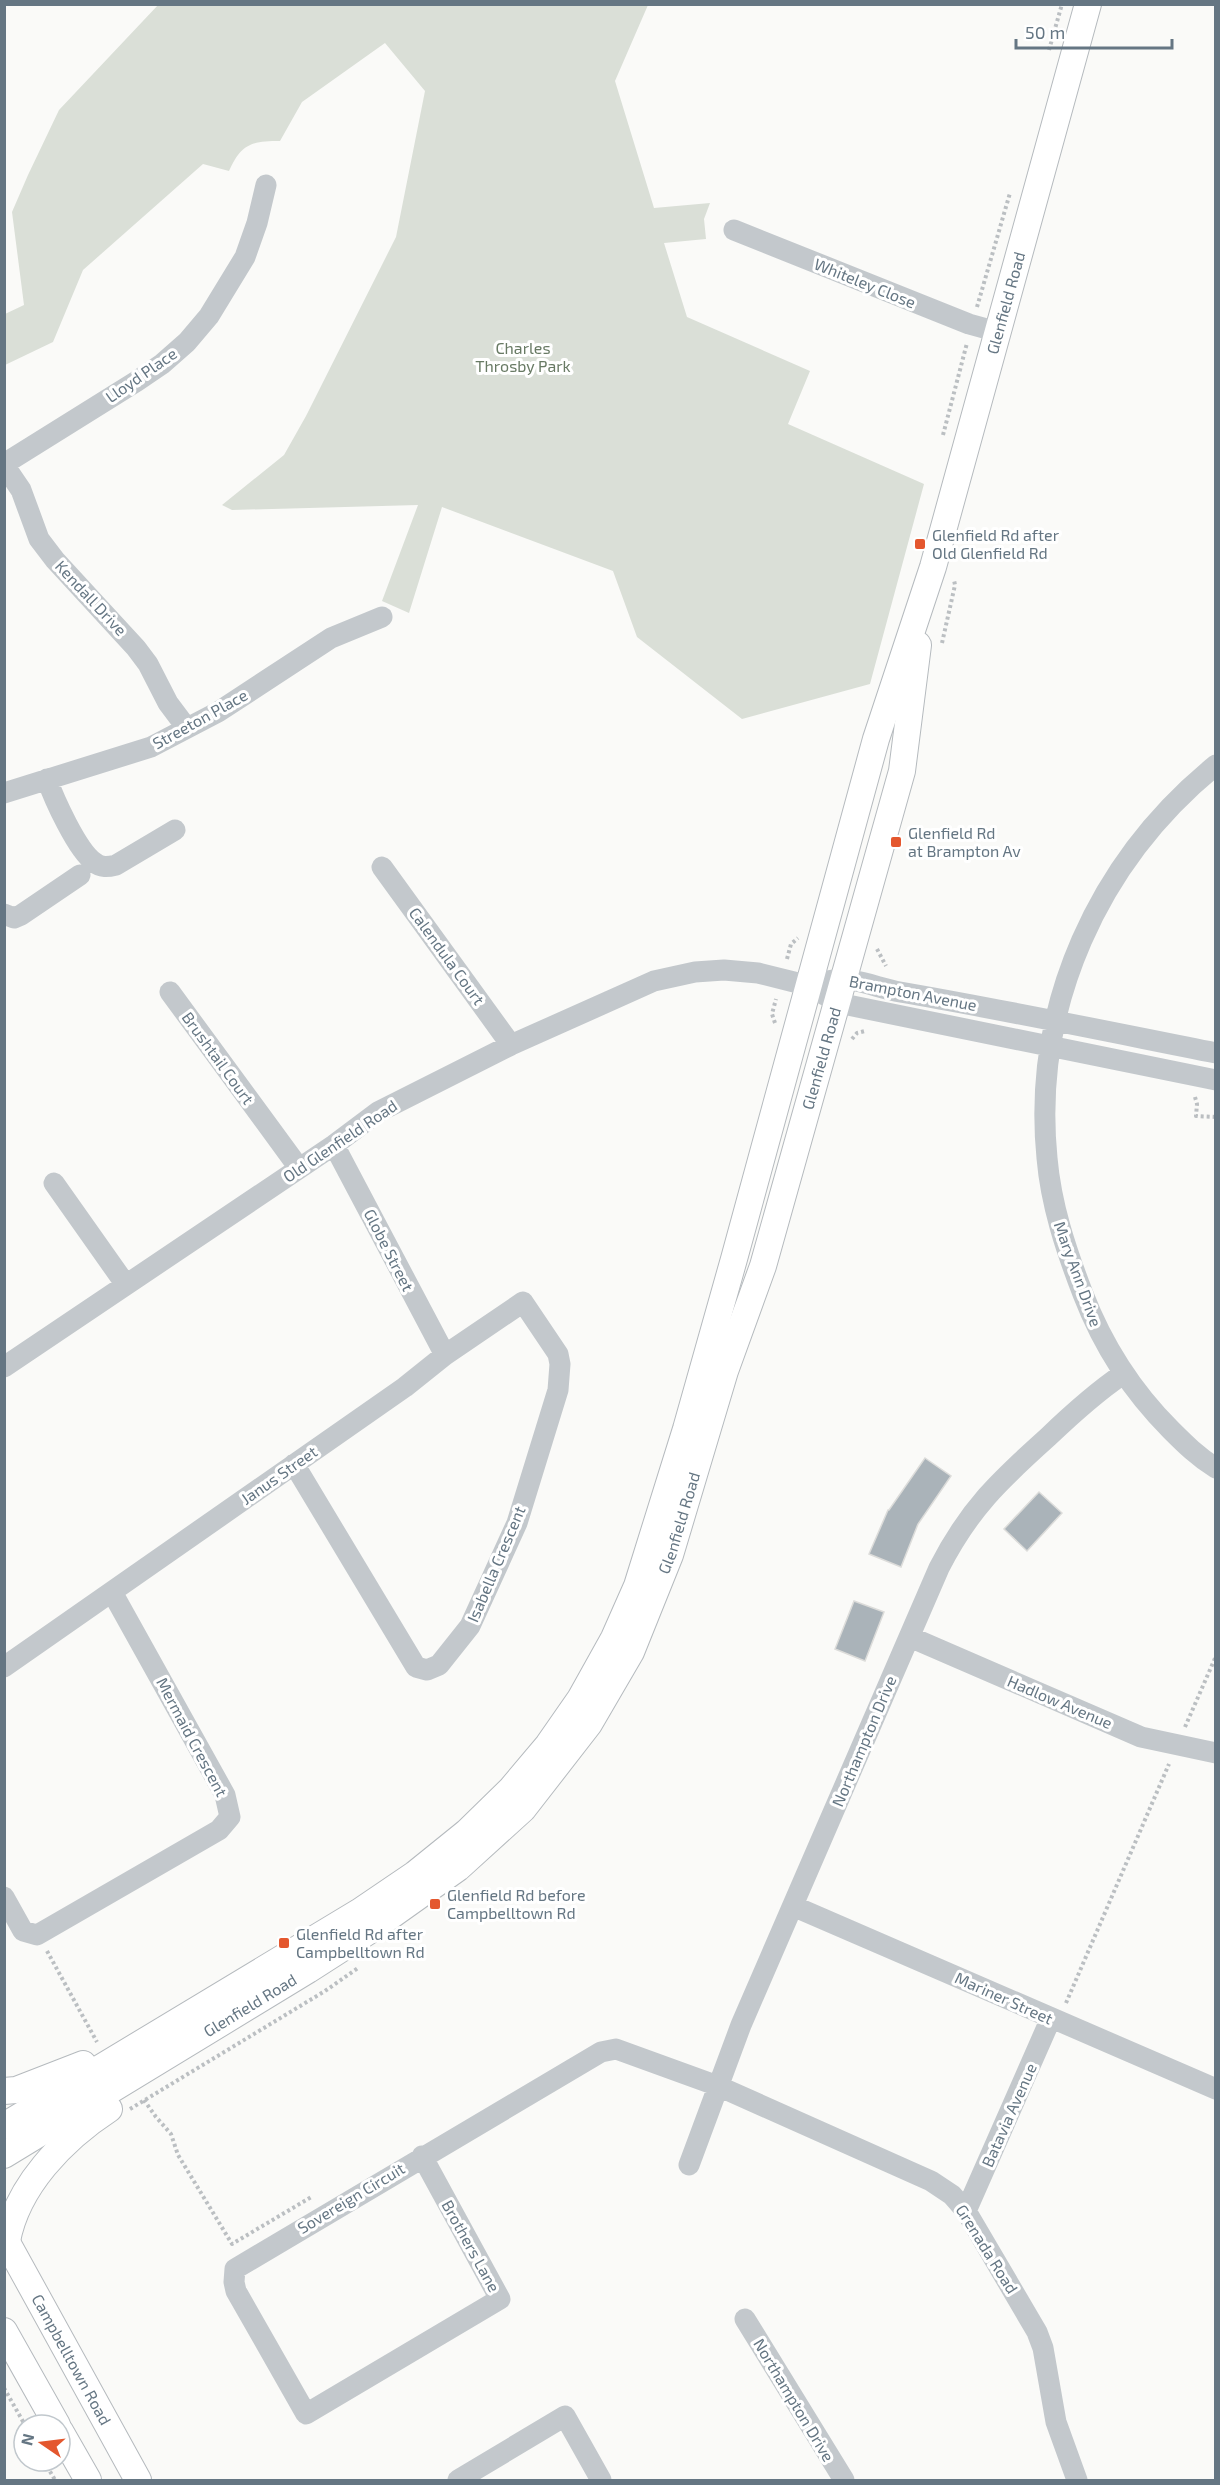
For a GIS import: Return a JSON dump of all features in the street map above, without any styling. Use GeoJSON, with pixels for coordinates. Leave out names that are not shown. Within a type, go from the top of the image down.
{"type":"FeatureCollection","features":[{"type":"Feature","properties":{"kind":"main road","name":"Glenfield Road"},"geometry":{"type":"LineString","coordinates":[[4,2126],[359,1912],[415,1874],[467,1832],[511,1789],[548,1745],[580,1699],[614,1638],[644,1566],[690,1418],[876,739],[923,602],[1088,4]]}},
{"type":"Feature","properties":{"kind":"main road","name":"Glenfield Road"},"geometry":{"type":"LineString","coordinates":[[4,2155],[308,1970],[458,1869],[523,1809],[589,1724],[631,1652],[670,1555],[725,1371],[763,1266],[902,771],[914,691],[923,602]]}},
{"type":"Feature","properties":{"kind":"main road"},"geometry":{"type":"LineString","coordinates":[[6,2239],[16,2208],[32,2184],[65,2143],[87,2123],[246,2023],[308,1970]]}},
{"type":"Feature","properties":{"kind":"main road"},"geometry":{"type":"LineString","coordinates":[[4,2091],[16,2090],[72,2069],[176,2021]]}},
{"type":"Feature","properties":{"kind":"main road","name":"Campbelltown Road"},"geometry":{"type":"LineString","coordinates":[[6,2239],[138,2481]]}},
{"type":"Feature","properties":{"kind":"main road"},"geometry":{"type":"LineString","coordinates":[[4,2331],[50,2413]]}},
{"type":"Feature","properties":{"kind":"main road"},"geometry":{"type":"LineString","coordinates":[[72,2452],[88,2481]]}},
{"type":"Feature","properties":{"kind":"street","name":"Lloyd Place"},"geometry":{"type":"LineString","coordinates":[[4,464],[137,381],[162,364],[187,342],[209,316],[245,257],[258,223],[266,185]]}},
{"type":"Feature","properties":{"kind":"street","name":"Whiteley Close"},"geometry":{"type":"LineString","coordinates":[[734,230],[969,324],[998,332]]}},
{"type":"Feature","properties":{"kind":"street","name":"Kendall Drive"},"geometry":{"type":"LineString","coordinates":[[4,464],[21,490],[39,539],[55,560],[136,648],[148,664],[168,703],[186,727]]}},
{"type":"Feature","properties":{"kind":"street","name":"Streeton Place"},"geometry":{"type":"LineString","coordinates":[[4,793],[151,747],[218,712],[331,638],[382,617]]}},
{"type":"Feature","properties":{"kind":"street","name":"Mary Ann Drive"},"geometry":{"type":"LineString","coordinates":[[1215,765],[1164,812],[1115,875],[1100,900],[1078,948],[1056,1022],[1050,1046],[1044,1099],[1047,1159],[1059,1222],[1068,1256],[1090,1312],[1123,1374],[1159,1418],[1187,1446],[1215,1468]]}},
{"type":"Feature","properties":{"kind":"street"},"geometry":{"type":"LineString","coordinates":[[47,779],[60,811],[86,854],[100,866],[116,865],[175,830]]}},
{"type":"Feature","properties":{"kind":"street","name":"Calendula Court"},"geometry":{"type":"LineString","coordinates":[[382,867],[511,1045]]}},
{"type":"Feature","properties":{"kind":"street"},"geometry":{"type":"LineString","coordinates":[[4,914],[14,918],[21,915],[80,875]]}},
{"type":"Feature","properties":{"kind":"street","name":"Old Glenfield Road"},"geometry":{"type":"LineString","coordinates":[[4,1367],[378,1112],[511,1045],[654,981],[695,972],[724,970],[758,973],[810,986]]}},
{"type":"Feature","properties":{"kind":"street","name":"Brampton Avenue"},"geometry":{"type":"LineString","coordinates":[[810,986],[839,978],[841,991]]}},
{"type":"Feature","properties":{"kind":"street","name":"Brampton Avenue"},"geometry":{"type":"LineString","coordinates":[[841,991],[878,988],[1215,1053]]}},
{"type":"Feature","properties":{"kind":"street","name":"Brampton Avenue"},"geometry":{"type":"LineString","coordinates":[[841,991],[1050,1046],[1215,1080]]}},
{"type":"Feature","properties":{"kind":"street","name":"Brushtail Court"},"geometry":{"type":"LineString","coordinates":[[170,992],[299,1168]]}},
{"type":"Feature","properties":{"kind":"street","name":"Globe Street"},"geometry":{"type":"LineString","coordinates":[[334,1144],[445,1355]]}},
{"type":"Feature","properties":{"kind":"street"},"geometry":{"type":"LineString","coordinates":[[54,1183],[126,1285]]}},
{"type":"Feature","properties":{"kind":"street","name":"Isabella Crescent"},"geometry":{"type":"LineString","coordinates":[[294,1464],[416,1667],[427,1670],[439,1665],[470,1626],[517,1523],[558,1390],[560,1364],[558,1354],[523,1302],[445,1355]]}},
{"type":"Feature","properties":{"kind":"street","name":"Janus Street"},"geometry":{"type":"LineString","coordinates":[[112,1592],[405,1387],[445,1355]]}},
{"type":"Feature","properties":{"kind":"street","name":"Northampton Drive"},"geometry":{"type":"LineString","coordinates":[[689,2165],[741,2025],[939,1568],[967,1518],[993,1487],[1097,1392],[1123,1374]]}},
{"type":"Feature","properties":{"kind":"street"},"geometry":{"type":"LineString","coordinates":[[4,1667],[112,1592]]}},
{"type":"Feature","properties":{"kind":"street","name":"Mermaid Crescent"},"geometry":{"type":"LineString","coordinates":[[23,1931],[37,1935],[219,1830],[230,1816],[225,1795],[112,1592]]}},
{"type":"Feature","properties":{"kind":"street","name":"Hadlow Avenue"},"geometry":{"type":"LineString","coordinates":[[909,1637],[1141,1737],[1215,1753]]}},
{"type":"Feature","properties":{"kind":"street"},"geometry":{"type":"LineString","coordinates":[[4,1897],[23,1931]]}},
{"type":"Feature","properties":{"kind":"street","name":"Mariner Street"},"geometry":{"type":"LineString","coordinates":[[793,1906],[1215,2089]]}},
{"type":"Feature","properties":{"kind":"street","name":"Batavia Avenue"},"geometry":{"type":"LineString","coordinates":[[966,2211],[1054,2020]]}},
{"type":"Feature","properties":{"kind":"street","name":"Sovereign Circuit"},"geometry":{"type":"LineString","coordinates":[[403,2356],[306,2414],[236,2291],[235,2269],[422,2156],[601,2052],[616,2049],[718,2086]]}},
{"type":"Feature","properties":{"kind":"street","name":"Grenada Road"},"geometry":{"type":"LineString","coordinates":[[718,2086],[931,2181],[952,2195],[966,2211],[1037,2332],[1043,2348],[1056,2422],[1077,2481]]}},
{"type":"Feature","properties":{"kind":"street","name":"Brothers Lane"},"geometry":{"type":"LineString","coordinates":[[403,2356],[500,2299],[422,2156]]}},
{"type":"Feature","properties":{"kind":"street","name":"Northampton Drive"},"geometry":{"type":"LineString","coordinates":[[745,2319],[844,2481]]}},
{"type":"Feature","properties":{"kind":"street"},"geometry":{"type":"LineString","coordinates":[[458,2481],[565,2416],[601,2481]]}},
{"type":"Feature","properties":{"kind":"path"},"geometry":{"type":"LineString","coordinates":[[772,1014],[778,1033]]}},
{"type":"Feature","properties":{"kind":"path"},"geometry":{"type":"LineString","coordinates":[[845,1047],[857,1033],[867,1030]]}},
{"type":"Feature","properties":{"kind":"path"},"geometry":{"type":"LineString","coordinates":[[1196,1116],[1215,1117]]}},
{"type":"Feature","properties":{"kind":"path"},"geometry":{"type":"LineString","coordinates":[[1054,2020],[1215,1656]]}},
{"type":"Feature","properties":{"kind":"path"},"geometry":{"type":"LineString","coordinates":[[23,1931],[34,1952],[45,1947],[97,2042]]}},
{"type":"Feature","properties":{"kind":"path"},"geometry":{"type":"LineString","coordinates":[[127,2110],[325,1991],[364,1962]]}},
{"type":"Feature","properties":{"kind":"path"},"geometry":{"type":"LineString","coordinates":[[87,2047],[108,2037]]}},
{"type":"Feature","properties":{"kind":"path"},"geometry":{"type":"LineString","coordinates":[[144,2100],[171,2133],[178,2155],[232,2244],[313,2196]]}},
{"type":"Feature","properties":{"kind":"path"},"geometry":{"type":"LineString","coordinates":[[4,2388],[18,2413]]}},
{"type":"Feature","properties":{"kind":"green space","name":"Charles Throsby Park"},"geometry":{"type":"Polygon","coordinates":[[[159,4],[648,5],[615,81],[654,208],[710,203],[704,219],[706,239],[664,243],[687,317],[810,371],[788,424],[924,484],[870,684],[742,719],[637,637],[613,571],[442,507],[409,613],[382,601],[418,505],[232,510],[222,505],[284,455],[396,237],[425,91],[385,43],[302,102],[280,141],[254,143],[248,146],[238,155],[229,171],[203,164],[83,270],[53,342],[5,365],[5,314],[24,305],[12,212],[59,110],[159,4]]]}},
{"type":"Feature","properties":{"kind":"building"},"geometry":{"type":"Polygon","coordinates":[[[925,1458],[951,1476],[918,1524],[901,1567],[869,1554],[888,1510],[925,1458]]]}},
{"type":"Feature","properties":{"kind":"building"},"geometry":{"type":"Polygon","coordinates":[[[1039,1492],[1062,1513],[1027,1551],[1004,1529],[1039,1492]]]}},
{"type":"Feature","properties":{"kind":"building"},"geometry":{"type":"Polygon","coordinates":[[[854,1601],[884,1612],[865,1661],[835,1649],[854,1601]]]}},
{"type":"Feature","properties":{"kind":"place","name":"Glenfield Rd after Old Glenfield Rd"},"geometry":{"type":"Point","coordinates":[920,544]}},
{"type":"Feature","properties":{"kind":"place","name":"Glenfield Rd at Brampton Av"},"geometry":{"type":"Point","coordinates":[896,842]}},
{"type":"Feature","properties":{"kind":"place","name":"Glenfield Rd before Campbelltown Rd"},"geometry":{"type":"Point","coordinates":[435,1904]}},
{"type":"Feature","properties":{"kind":"place","name":"Glenfield Rd after Campbelltown Rd"},"geometry":{"type":"Point","coordinates":[284,1943]}}]}
